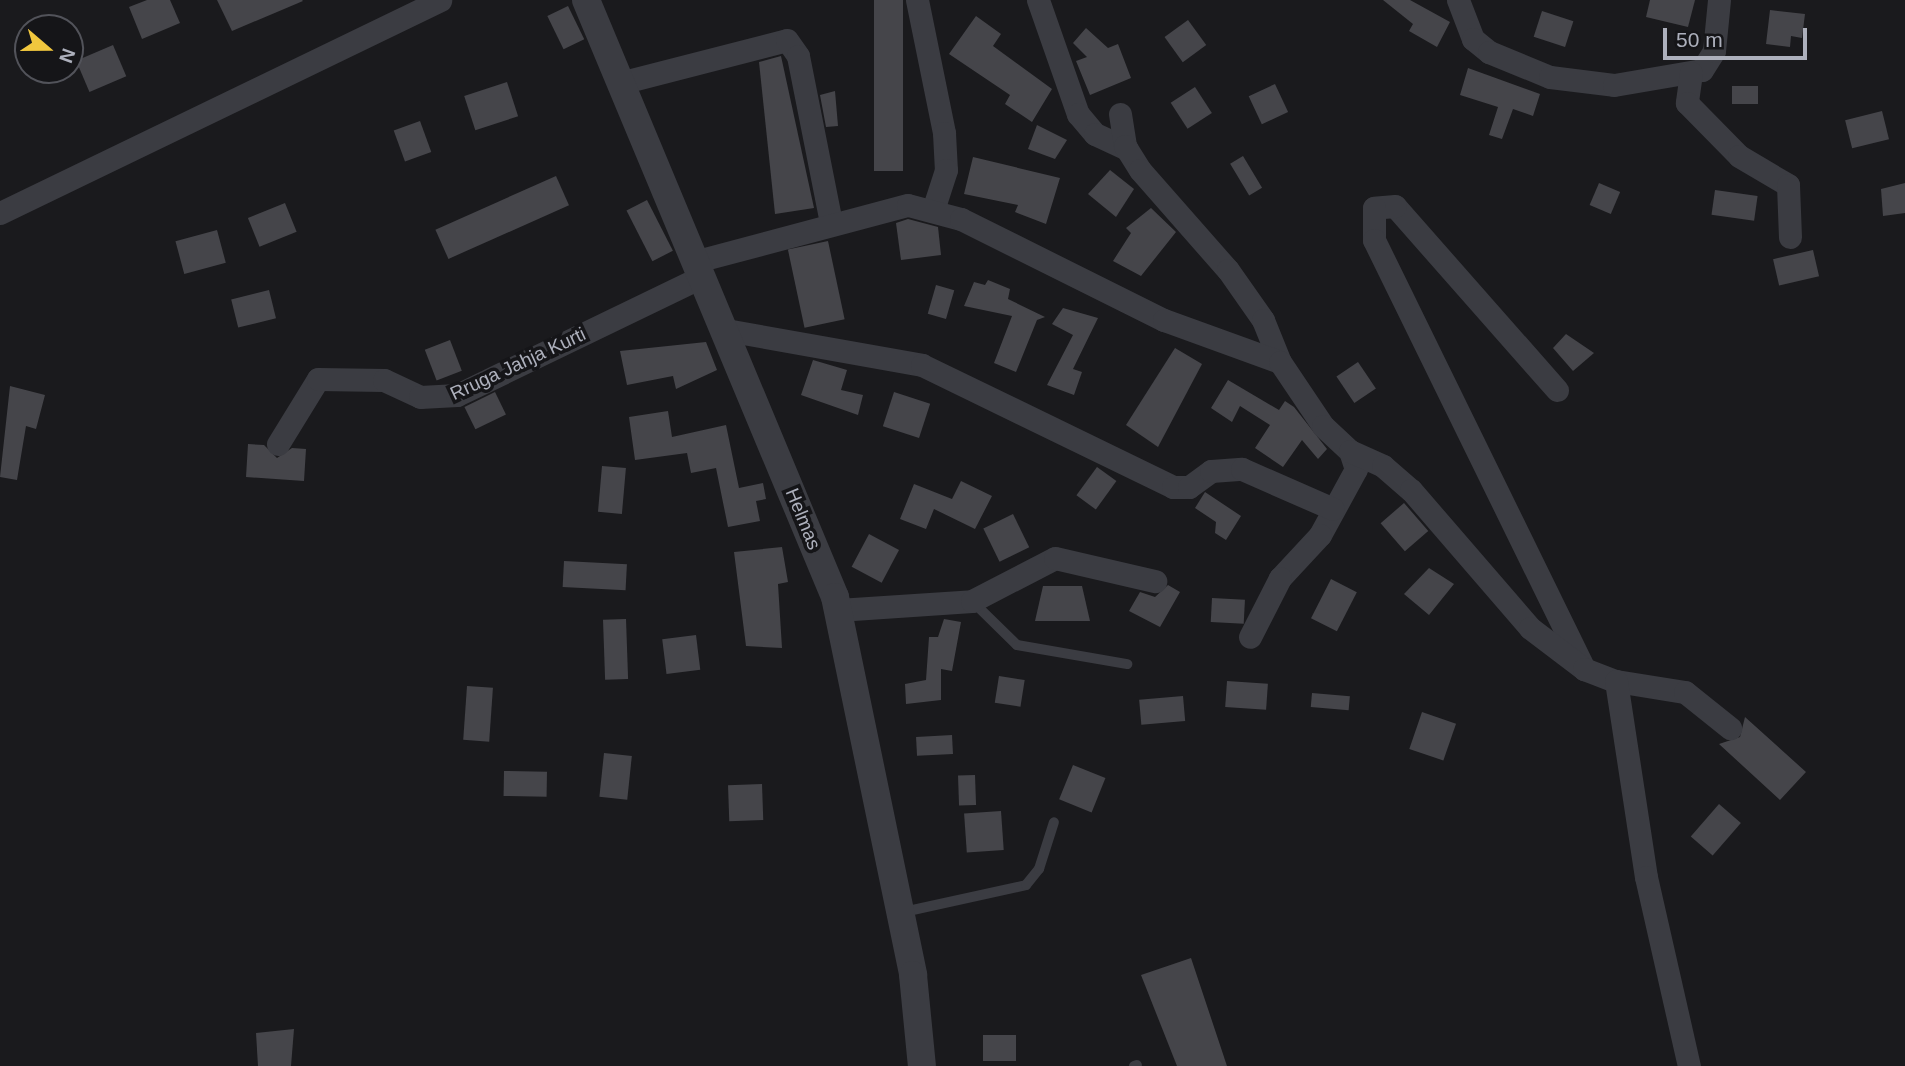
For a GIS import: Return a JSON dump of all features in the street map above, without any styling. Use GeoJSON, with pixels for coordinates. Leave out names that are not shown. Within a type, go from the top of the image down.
{"type":"FeatureCollection","features":[{"type":"Feature","properties":{"kind":"street"},"geometry":{"type":"LineString","coordinates":[[0,213],[440,0]]}},
{"type":"Feature","properties":{"kind":"street","name":"Helmas"},"geometry":{"type":"LineString","coordinates":[[586,0],[726,330],[838,610],[898,913],[913,975],[922,1066]]}},
{"type":"Feature","properties":{"kind":"street"},"geometry":{"type":"LineString","coordinates":[[918,0],[944,133],[946,170],[933,210]]}},
{"type":"Feature","properties":{"kind":"street"},"geometry":{"type":"LineString","coordinates":[[1038,0],[1078,114],[1095,134],[1127,149],[1235,280],[1263,320],[1280,362],[1323,426],[1350,451],[1383,466],[1411,490],[1530,628],[1584,669],[1616,681],[1685,692],[1730,728]]}},
{"type":"Feature","properties":{"kind":"street"},"geometry":{"type":"LineString","coordinates":[[1458,0],[1473,39],[1550,77],[1614,85],[1691,73],[1710,62],[1718,0]]}},
{"type":"Feature","properties":{"kind":"street"},"geometry":{"type":"LineString","coordinates":[[620,83],[787,40],[798,56],[831,222]]}},
{"type":"Feature","properties":{"kind":"street"},"geometry":{"type":"LineString","coordinates":[[1691,73],[1687,103],[1739,156],[1788,185],[1790,237]]}},
{"type":"Feature","properties":{"kind":"street"},"geometry":{"type":"LineString","coordinates":[[1120,114],[1127,149]]}},
{"type":"Feature","properties":{"kind":"street"},"geometry":{"type":"LineString","coordinates":[[700,268],[831,222],[888,206],[933,210],[1005,238],[1164,320],[1280,362]]}},
{"type":"Feature","properties":{"kind":"street"},"geometry":{"type":"LineString","coordinates":[[1557,390],[1395,206],[1374,208],[1374,240],[1584,669]]}},
{"type":"Feature","properties":{"kind":"street","name":"Rruga Jahja Kurti"},"geometry":{"type":"LineString","coordinates":[[278,444],[318,379],[384,380],[420,397],[457,395],[700,268]]}},
{"type":"Feature","properties":{"kind":"street"},"geometry":{"type":"LineString","coordinates":[[726,330],[922,365],[1173,487],[1189,487],[1211,471],[1242,470],[1333,509]]}},
{"type":"Feature","properties":{"kind":"street"},"geometry":{"type":"LineString","coordinates":[[1250,637],[1280,578],[1320,534],[1356,469],[1350,451]]}},
{"type":"Feature","properties":{"kind":"street"},"geometry":{"type":"LineString","coordinates":[[838,610],[972,601],[1055,558],[1155,581]]}},
{"type":"Feature","properties":{"kind":"street"},"geometry":{"type":"LineString","coordinates":[[1616,681],[1646,877],[1689,1066]]}},
{"type":"Feature","properties":{"kind":"lane"},"geometry":{"type":"LineString","coordinates":[[972,601],[1017,645],[1127,664]]}},
{"type":"Feature","properties":{"kind":"lane"},"geometry":{"type":"LineString","coordinates":[[898,913],[1026,885],[1040,869],[1054,822]]}},
{"type":"Feature","properties":{"kind":"building"},"geometry":{"type":"Polygon","coordinates":[[[147,0],[170,0],[180,23],[142,39],[129,7],[147,0]]]}},
{"type":"Feature","properties":{"kind":"building"},"geometry":{"type":"Polygon","coordinates":[[[217,0],[302,0],[303,1],[232,31],[217,0]]]}},
{"type":"Feature","properties":{"kind":"building"},"geometry":{"type":"Polygon","coordinates":[[[874,0],[903,0],[903,171],[874,171],[874,0]]]}},
{"type":"Feature","properties":{"kind":"building"},"geometry":{"type":"Polygon","coordinates":[[[1383,0],[1410,0],[1450,22],[1437,47],[1409,31],[1413,24],[1383,0]]]}},
{"type":"Feature","properties":{"kind":"building"},"geometry":{"type":"Polygon","coordinates":[[[1650,0],[1695,0],[1688,27],[1646,17],[1650,0]]]}},
{"type":"Feature","properties":{"kind":"building"},"geometry":{"type":"Polygon","coordinates":[[[568,6],[584,39],[564,49],[547,16],[568,6]]]}},
{"type":"Feature","properties":{"kind":"building"},"geometry":{"type":"Polygon","coordinates":[[[1770,10],[1805,14],[1802,38],[1791,36],[1790,47],[1766,44],[1770,10]]]}},
{"type":"Feature","properties":{"kind":"building"},"geometry":{"type":"Polygon","coordinates":[[[1542,11],[1573,21],[1565,47],[1534,37],[1542,11]]]}},
{"type":"Feature","properties":{"kind":"building"},"geometry":{"type":"Polygon","coordinates":[[[976,16],[1001,34],[993,46],[1052,89],[1032,122],[1005,104],[1010,95],[949,54],[976,16]]]}},
{"type":"Feature","properties":{"kind":"building"},"geometry":{"type":"Polygon","coordinates":[[[1188,20],[1206,45],[1183,62],[1165,37],[1188,20]]]}},
{"type":"Feature","properties":{"kind":"building"},"geometry":{"type":"Polygon","coordinates":[[[1086,28],[1108,48],[1118,44],[1131,78],[1090,95],[1076,61],[1087,57],[1073,43],[1086,28]]]}},
{"type":"Feature","properties":{"kind":"building"},"geometry":{"type":"Polygon","coordinates":[[[113,45],[126,76],[89,92],[84,79],[84,57],[113,45]]]}},
{"type":"Feature","properties":{"kind":"building"},"geometry":{"type":"Polygon","coordinates":[[[781,56],[814,208],[775,214],[759,62],[781,56]]]}},
{"type":"Feature","properties":{"kind":"building"},"geometry":{"type":"Polygon","coordinates":[[[1468,68],[1540,94],[1533,116],[1513,109],[1502,139],[1489,135],[1498,107],[1460,95],[1468,68]]]}},
{"type":"Feature","properties":{"kind":"building"},"geometry":{"type":"Polygon","coordinates":[[[507,82],[518,116],[475,130],[464,96],[507,82]]]}},
{"type":"Feature","properties":{"kind":"building"},"geometry":{"type":"Polygon","coordinates":[[[1275,84],[1288,112],[1262,124],[1249,96],[1275,84]]]}},
{"type":"Feature","properties":{"kind":"building"},"geometry":{"type":"Polygon","coordinates":[[[1732,86],[1758,86],[1758,104],[1732,104],[1732,86]]]}},
{"type":"Feature","properties":{"kind":"building"},"geometry":{"type":"Polygon","coordinates":[[[1195,87],[1212,113],[1188,129],[1171,103],[1195,87]]]}},
{"type":"Feature","properties":{"kind":"building"},"geometry":{"type":"Polygon","coordinates":[[[835,91],[838,126],[826,127],[820,95],[835,91]]]}},
{"type":"Feature","properties":{"kind":"building"},"geometry":{"type":"Polygon","coordinates":[[[1882,111],[1889,139],[1852,148],[1845,120],[1882,111]]]}},
{"type":"Feature","properties":{"kind":"building"},"geometry":{"type":"Polygon","coordinates":[[[420,121],[431,152],[405,162],[394,131],[420,121]]]}},
{"type":"Feature","properties":{"kind":"building"},"geometry":{"type":"Polygon","coordinates":[[[1037,125],[1067,140],[1055,159],[1028,149],[1037,125]]]}},
{"type":"Feature","properties":{"kind":"building"},"geometry":{"type":"Polygon","coordinates":[[[1243,156],[1262,188],[1249,195],[1230,164],[1243,156]]]}},
{"type":"Feature","properties":{"kind":"building"},"geometry":{"type":"Polygon","coordinates":[[[973,157],[1060,178],[1046,224],[1015,212],[1018,205],[964,194],[973,157]]]}},
{"type":"Feature","properties":{"kind":"building"},"geometry":{"type":"Polygon","coordinates":[[[1110,170],[1134,189],[1116,217],[1088,194],[1110,170]]]}},
{"type":"Feature","properties":{"kind":"building"},"geometry":{"type":"Polygon","coordinates":[[[556,176],[569,205],[448,259],[435,230],[556,176]]]}},
{"type":"Feature","properties":{"kind":"building"},"geometry":{"type":"Polygon","coordinates":[[[1599,183],[1620,192],[1611,214],[1590,205],[1599,183]]]}},
{"type":"Feature","properties":{"kind":"building"},"geometry":{"type":"Polygon","coordinates":[[[1905,183],[1905,213],[1883,216],[1881,189],[1905,183]]]}},
{"type":"Feature","properties":{"kind":"building"},"geometry":{"type":"Polygon","coordinates":[[[1715,190],[1758,196],[1754,221],[1712,215],[1715,190]]]}},
{"type":"Feature","properties":{"kind":"building"},"geometry":{"type":"Polygon","coordinates":[[[647,200],[673,251],[652,261],[627,210],[647,200]]]}},
{"type":"Feature","properties":{"kind":"building"},"geometry":{"type":"Polygon","coordinates":[[[285,203],[297,232],[260,247],[248,218],[285,203]]]}},
{"type":"Feature","properties":{"kind":"building"},"geometry":{"type":"Polygon","coordinates":[[[1151,208],[1176,232],[1141,276],[1113,261],[1131,233],[1126,228],[1151,208]]]}},
{"type":"Feature","properties":{"kind":"building"},"geometry":{"type":"Polygon","coordinates":[[[908,219],[938,227],[941,255],[901,260],[896,223],[908,219]]]}},
{"type":"Feature","properties":{"kind":"building"},"geometry":{"type":"Polygon","coordinates":[[[217,230],[226,263],[184,274],[175,241],[217,230]]]}},
{"type":"Feature","properties":{"kind":"building"},"geometry":{"type":"Polygon","coordinates":[[[828,241],[845,319],[805,328],[788,250],[828,241]]]}},
{"type":"Feature","properties":{"kind":"building"},"geometry":{"type":"Polygon","coordinates":[[[1813,250],[1819,276],[1779,286],[1773,259],[1813,250]]]}},
{"type":"Feature","properties":{"kind":"building"},"geometry":{"type":"Polygon","coordinates":[[[988,280],[1010,289],[1008,299],[1045,317],[1037,320],[1016,372],[994,363],[1012,316],[964,306],[974,282],[985,285],[988,280]]]}},
{"type":"Feature","properties":{"kind":"building"},"geometry":{"type":"Polygon","coordinates":[[[936,285],[954,290],[946,319],[928,314],[936,285]]]}},
{"type":"Feature","properties":{"kind":"building"},"geometry":{"type":"Polygon","coordinates":[[[269,290],[276,318],[238,328],[231,299],[269,290]]]}},
{"type":"Feature","properties":{"kind":"building"},"geometry":{"type":"Polygon","coordinates":[[[1063,308],[1098,318],[1073,369],[1082,372],[1074,395],[1047,385],[1073,335],[1052,324],[1063,308]]]}},
{"type":"Feature","properties":{"kind":"building"},"geometry":{"type":"Polygon","coordinates":[[[1566,334],[1594,353],[1573,371],[1553,348],[1566,334]]]}},
{"type":"Feature","properties":{"kind":"building"},"geometry":{"type":"Polygon","coordinates":[[[450,340],[462,371],[437,380],[425,350],[450,340]]]}},
{"type":"Feature","properties":{"kind":"building"},"geometry":{"type":"Polygon","coordinates":[[[706,342],[717,370],[676,389],[673,376],[627,385],[620,351],[706,342]]]}},
{"type":"Feature","properties":{"kind":"building"},"geometry":{"type":"Polygon","coordinates":[[[1175,348],[1202,364],[1158,447],[1126,425],[1175,348]]]}},
{"type":"Feature","properties":{"kind":"building"},"geometry":{"type":"Polygon","coordinates":[[[813,360],[847,370],[841,390],[863,395],[858,415],[801,395],[813,360]]]}},
{"type":"Feature","properties":{"kind":"building"},"geometry":{"type":"Polygon","coordinates":[[[1358,362],[1376,389],[1354,403],[1336,377],[1358,362]]]}},
{"type":"Feature","properties":{"kind":"building"},"geometry":{"type":"Polygon","coordinates":[[[1228,380],[1279,410],[1285,401],[1294,407],[1327,449],[1318,459],[1302,440],[1283,467],[1255,448],[1270,425],[1240,406],[1232,422],[1211,408],[1228,380]]]}},
{"type":"Feature","properties":{"kind":"building"},"geometry":{"type":"Polygon","coordinates":[[[10,386],[45,395],[36,429],[26,426],[17,480],[0,477],[10,386]]]}},
{"type":"Feature","properties":{"kind":"building"},"geometry":{"type":"Polygon","coordinates":[[[495,392],[506,414],[475,429],[464,407],[495,392]]]}},
{"type":"Feature","properties":{"kind":"building"},"geometry":{"type":"Polygon","coordinates":[[[894,392],[930,404],[919,438],[883,426],[894,392]]]}},
{"type":"Feature","properties":{"kind":"building"},"geometry":{"type":"Polygon","coordinates":[[[668,411],[672,437],[726,425],[739,488],[763,483],[766,499],[756,501],[760,521],[728,527],[716,468],[691,473],[687,453],[635,460],[629,417],[668,411]]]}},
{"type":"Feature","properties":{"kind":"building"},"geometry":{"type":"Polygon","coordinates":[[[248,444],[264,445],[277,458],[292,448],[306,449],[304,481],[246,477],[248,444]]]}},
{"type":"Feature","properties":{"kind":"building"},"geometry":{"type":"Polygon","coordinates":[[[602,466],[626,468],[622,514],[598,512],[602,466]]]}},
{"type":"Feature","properties":{"kind":"building"},"geometry":{"type":"Polygon","coordinates":[[[1097,467],[1116,481],[1096,509],[1076,495],[1097,467]]]}},
{"type":"Feature","properties":{"kind":"building"},"geometry":{"type":"Polygon","coordinates":[[[961,481],[992,496],[975,529],[934,509],[926,529],[900,519],[914,484],[952,499],[961,481]]]}},
{"type":"Feature","properties":{"kind":"building"},"geometry":{"type":"Polygon","coordinates":[[[1205,492],[1241,516],[1226,540],[1215,533],[1216,522],[1195,508],[1205,492]]]}},
{"type":"Feature","properties":{"kind":"building"},"geometry":{"type":"Polygon","coordinates":[[[1404,503],[1428,531],[1405,551],[1381,523],[1404,503]]]}},
{"type":"Feature","properties":{"kind":"building"},"geometry":{"type":"Polygon","coordinates":[[[1013,514],[1029,547],[1000,562],[983,528],[1013,514]]]}},
{"type":"Feature","properties":{"kind":"building"},"geometry":{"type":"Polygon","coordinates":[[[869,534],[899,550],[882,583],[852,567],[869,534]]]}},
{"type":"Feature","properties":{"kind":"building"},"geometry":{"type":"Polygon","coordinates":[[[782,547],[788,582],[778,584],[782,648],[746,646],[734,552],[782,547]]]}},
{"type":"Feature","properties":{"kind":"building"},"geometry":{"type":"Polygon","coordinates":[[[564,561],[627,564],[626,590],[563,587],[564,561]]]}},
{"type":"Feature","properties":{"kind":"building"},"geometry":{"type":"Polygon","coordinates":[[[1429,568],[1454,584],[1429,615],[1404,594],[1429,568]]]}},
{"type":"Feature","properties":{"kind":"building"},"geometry":{"type":"Polygon","coordinates":[[[1331,579],[1357,592],[1337,631],[1311,618],[1331,579]]]}},
{"type":"Feature","properties":{"kind":"building"},"geometry":{"type":"Polygon","coordinates":[[[1168,585],[1180,592],[1160,627],[1129,611],[1140,592],[1155,597],[1168,585]]]}},
{"type":"Feature","properties":{"kind":"building"},"geometry":{"type":"Polygon","coordinates":[[[1043,586],[1082,586],[1090,621],[1035,621],[1043,586]]]}},
{"type":"Feature","properties":{"kind":"building"},"geometry":{"type":"Polygon","coordinates":[[[1212,598],[1245,600],[1244,624],[1211,622],[1212,598]]]}},
{"type":"Feature","properties":{"kind":"building"},"geometry":{"type":"Polygon","coordinates":[[[626,619],[628,679],[605,680],[603,620],[626,619]]]}},
{"type":"Feature","properties":{"kind":"building"},"geometry":{"type":"Polygon","coordinates":[[[944,619],[961,622],[952,671],[941,669],[941,700],[906,704],[905,684],[926,680],[929,637],[938,637],[944,619]]]}},
{"type":"Feature","properties":{"kind":"building"},"geometry":{"type":"Polygon","coordinates":[[[696,635],[700,670],[667,674],[662,639],[696,635]]]}},
{"type":"Feature","properties":{"kind":"building"},"geometry":{"type":"Polygon","coordinates":[[[999,676],[1025,680],[1020,707],[995,703],[999,676]]]}},
{"type":"Feature","properties":{"kind":"building"},"geometry":{"type":"Polygon","coordinates":[[[1227,681],[1268,684],[1266,710],[1225,707],[1227,681]]]}},
{"type":"Feature","properties":{"kind":"building"},"geometry":{"type":"Polygon","coordinates":[[[467,686],[493,688],[489,742],[463,740],[467,686]]]}},
{"type":"Feature","properties":{"kind":"building"},"geometry":{"type":"Polygon","coordinates":[[[1312,693],[1350,696],[1349,710],[1311,707],[1312,693]]]}},
{"type":"Feature","properties":{"kind":"building"},"geometry":{"type":"Polygon","coordinates":[[[1183,696],[1185,721],[1141,725],[1139,700],[1183,696]]]}},
{"type":"Feature","properties":{"kind":"building"},"geometry":{"type":"Polygon","coordinates":[[[1422,712],[1456,724],[1443,761],[1409,749],[1422,712]]]}},
{"type":"Feature","properties":{"kind":"building"},"geometry":{"type":"Polygon","coordinates":[[[1745,717],[1806,772],[1780,800],[1719,744],[1740,737],[1745,717]]]}},
{"type":"Feature","properties":{"kind":"building"},"geometry":{"type":"Polygon","coordinates":[[[952,735],[953,754],[917,756],[916,737],[952,735]]]}},
{"type":"Feature","properties":{"kind":"building"},"geometry":{"type":"Polygon","coordinates":[[[604,753],[632,756],[627,800],[599,797],[604,753]]]}},
{"type":"Feature","properties":{"kind":"building"},"geometry":{"type":"Polygon","coordinates":[[[1073,765],[1105,778],[1092,812],[1059,799],[1073,765]]]}},
{"type":"Feature","properties":{"kind":"building"},"geometry":{"type":"Polygon","coordinates":[[[504,771],[547,772],[547,797],[504,796],[504,771]]]}},
{"type":"Feature","properties":{"kind":"building"},"geometry":{"type":"Polygon","coordinates":[[[975,775],[976,805],[959,806],[958,776],[975,775]]]}},
{"type":"Feature","properties":{"kind":"building"},"geometry":{"type":"Polygon","coordinates":[[[762,784],[763,820],[729,821],[728,785],[762,784]]]}},
{"type":"Feature","properties":{"kind":"building"},"geometry":{"type":"Polygon","coordinates":[[[1719,804],[1741,823],[1713,855],[1691,836],[1719,804]]]}},
{"type":"Feature","properties":{"kind":"building"},"geometry":{"type":"Polygon","coordinates":[[[1001,811],[1004,850],[967,852],[964,814],[1001,811]]]}},
{"type":"Feature","properties":{"kind":"building"},"geometry":{"type":"Polygon","coordinates":[[[1191,958],[1227,1066],[1177,1066],[1141,975],[1191,958]]]}},
{"type":"Feature","properties":{"kind":"building"},"geometry":{"type":"Polygon","coordinates":[[[294,1029],[291,1066],[258,1066],[256,1033],[294,1029]]]}},
{"type":"Feature","properties":{"kind":"building"},"geometry":{"type":"Polygon","coordinates":[[[983,1035],[1016,1035],[1016,1061],[983,1061],[983,1035]]]}}]}
